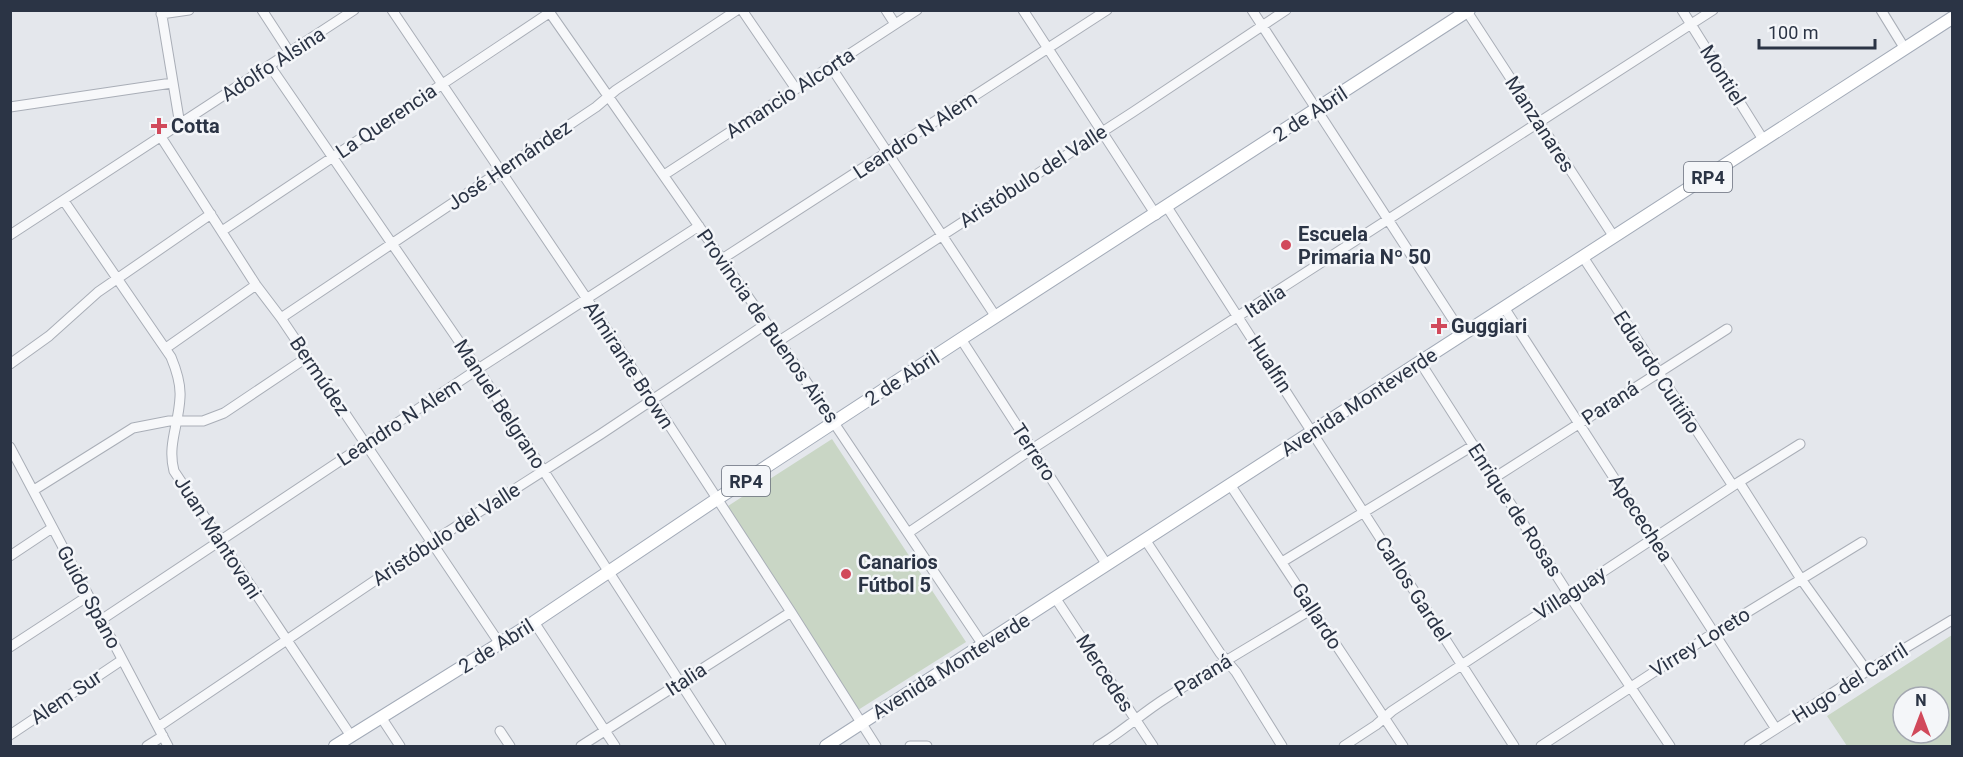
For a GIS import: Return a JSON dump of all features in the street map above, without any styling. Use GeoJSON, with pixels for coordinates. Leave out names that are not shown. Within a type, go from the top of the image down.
{"type":"FeatureCollection","features":[{"type":"Feature","properties":{"kind":"main road","name":"2 de Abril"},"geometry":{"type":"LineString","coordinates":[[335,747],[534,622],[961,339],[1468,11]]}},
{"type":"Feature","properties":{"kind":"main road","name":"Avenida Monteverde"},"geometry":{"type":"LineString","coordinates":[[826,747],[1953,18]]}},
{"type":"Feature","properties":{"kind":"street"},"geometry":{"type":"LineString","coordinates":[[180,125],[161,12],[189,10]]}},
{"type":"Feature","properties":{"kind":"street"},"geometry":{"type":"LineString","coordinates":[[262,10],[290,53]]}},
{"type":"Feature","properties":{"kind":"street","name":"Adolfo Alsina"},"geometry":{"type":"LineString","coordinates":[[11,233],[64,201],[354,10]]}},
{"type":"Feature","properties":{"kind":"street","name":"Almirante Brown"},"geometry":{"type":"LineString","coordinates":[[392,10],[587,299],[876,747]]}},
{"type":"Feature","properties":{"kind":"street","name":"José Hernández"},"geometry":{"type":"LineString","coordinates":[[281,318],[737,10]]}},
{"type":"Feature","properties":{"kind":"street"},"geometry":{"type":"LineString","coordinates":[[742,10],[796,89]]}},
{"type":"Feature","properties":{"kind":"street"},"geometry":{"type":"LineString","coordinates":[[886,10],[895,24]]}},
{"type":"Feature","properties":{"kind":"street","name":"Amancio Alcorta"},"geometry":{"type":"LineString","coordinates":[[663,175],[917,10]]}},
{"type":"Feature","properties":{"kind":"street"},"geometry":{"type":"LineString","coordinates":[[1023,10],[1156,214]]}},
{"type":"Feature","properties":{"kind":"street","name":"Leandro N Alem"},"geometry":{"type":"LineString","coordinates":[[722,259],[1107,10]]}},
{"type":"Feature","properties":{"kind":"street"},"geometry":{"type":"LineString","coordinates":[[1252,10],[1463,335]]}},
{"type":"Feature","properties":{"kind":"street","name":"Aristóbulo del Valle"},"geometry":{"type":"LineString","coordinates":[[779,341],[1286,10]]}},
{"type":"Feature","properties":{"kind":"street","name":"Montiel"},"geometry":{"type":"LineString","coordinates":[[1682,10],[1764,141]]}},
{"type":"Feature","properties":{"kind":"street","name":"Italia"},"geometry":{"type":"LineString","coordinates":[[908,533],[1032,449],[1713,10]]}},
{"type":"Feature","properties":{"kind":"street"},"geometry":{"type":"LineString","coordinates":[[1881,10],[1905,49]]}},
{"type":"Feature","properties":{"kind":"street","name":"Manzanares"},"geometry":{"type":"LineString","coordinates":[[1468,11],[1614,237]]}},
{"type":"Feature","properties":{"kind":"street","name":"La Querencia"},"geometry":{"type":"LineString","coordinates":[[222,231],[548,12]]}},
{"type":"Feature","properties":{"kind":"street","name":"Provincia de Buenos Aires"},"geometry":{"type":"LineString","coordinates":[[548,12],[779,341],[983,645]]}},
{"type":"Feature","properties":{"kind":"street","name":"Manuel Belgrano"},"geometry":{"type":"LineString","coordinates":[[270,66],[478,369],[721,747]]}},
{"type":"Feature","properties":{"kind":"street"},"geometry":{"type":"LineString","coordinates":[[831,67],[996,317]]}},
{"type":"Feature","properties":{"kind":"street"},"geometry":{"type":"LineString","coordinates":[[10,107],[172,83]]}},
{"type":"Feature","properties":{"kind":"street","name":"Bermúdez"},"geometry":{"type":"LineString","coordinates":[[161,137],[256,285],[281,318],[500,644]]}},
{"type":"Feature","properties":{"kind":"street","name":"Juan Mantovani"},"geometry":{"type":"LineString","coordinates":[[64,201],[166,348],[174,364],[180,386],[179,407],[171,453],[174,471],[351,736]]}},
{"type":"Feature","properties":{"kind":"street","name":"Hualfin"},"geometry":{"type":"LineString","coordinates":[[1167,207],[1313,432]]}},
{"type":"Feature","properties":{"kind":"street"},"geometry":{"type":"LineString","coordinates":[[10,364],[49,336],[116,278],[211,214]]}},
{"type":"Feature","properties":{"kind":"street","name":"Leandro N Alem"},"geometry":{"type":"LineString","coordinates":[[101,620],[478,369],[699,226]]}},
{"type":"Feature","properties":{"kind":"street","name":"Eduardo Cuitiño"},"geometry":{"type":"LineString","coordinates":[[1582,257],[1657,372],[1867,671]]}},
{"type":"Feature","properties":{"kind":"street"},"geometry":{"type":"LineString","coordinates":[[166,348],[256,285]]}},
{"type":"Feature","properties":{"kind":"street","name":"Apecechea"},"geometry":{"type":"LineString","coordinates":[[1505,309],[1776,729]]}},
{"type":"Feature","properties":{"kind":"street","name":"Aristóbulo del Valle"},"geometry":{"type":"LineString","coordinates":[[158,727],[432,542],[766,324]]}},
{"type":"Feature","properties":{"kind":"street","name":"Paraná"},"geometry":{"type":"LineString","coordinates":[[1494,478],[1727,328]]}},
{"type":"Feature","properties":{"kind":"street","name":"Terrero"},"geometry":{"type":"LineString","coordinates":[[961,339],[1107,565]]}},
{"type":"Feature","properties":{"kind":"street"},"geometry":{"type":"LineString","coordinates":[[34,490],[126,431],[140,426],[176,421],[195,422],[218,416],[306,358]]}},
{"type":"Feature","properties":{"kind":"street","name":"Enrique de Rosas"},"geometry":{"type":"LineString","coordinates":[[1420,362],[1569,595],[1670,747]]}},
{"type":"Feature","properties":{"kind":"street","name":"Carlos Gardel"},"geometry":{"type":"LineString","coordinates":[[1313,432],[1514,747]]}},
{"type":"Feature","properties":{"kind":"street","name":"Villaguay"},"geometry":{"type":"LineString","coordinates":[[1344,747],[1392,711],[1800,444]]}},
{"type":"Feature","properties":{"kind":"street"},"geometry":{"type":"LineString","coordinates":[[1282,562],[1474,446]]}},
{"type":"Feature","properties":{"kind":"street","name":"Guido Spano"},"geometry":{"type":"LineString","coordinates":[[10,447],[168,747]]}},
{"type":"Feature","properties":{"kind":"street","name":"Gallardo"},"geometry":{"type":"LineString","coordinates":[[1231,486],[1403,747]]}},
{"type":"Feature","properties":{"kind":"street"},"geometry":{"type":"LineString","coordinates":[[10,556],[52,528]]}},
{"type":"Feature","properties":{"kind":"street"},"geometry":{"type":"LineString","coordinates":[[1146,541],[1220,652],[1236,672],[1282,747]]}},
{"type":"Feature","properties":{"kind":"street","name":"Virrey Loreto"},"geometry":{"type":"LineString","coordinates":[[1541,747],[1629,687],[1862,542]]}},
{"type":"Feature","properties":{"kind":"street"},"geometry":{"type":"LineString","coordinates":[[10,647],[88,596]]}},
{"type":"Feature","properties":{"kind":"street","name":"Mercedes"},"geometry":{"type":"LineString","coordinates":[[1056,599],[1153,747]]}},
{"type":"Feature","properties":{"kind":"street","name":"Paraná"},"geometry":{"type":"LineString","coordinates":[[1098,747],[1207,671],[1312,609]]}},
{"type":"Feature","properties":{"kind":"street","name":"Italia"},"geometry":{"type":"LineString","coordinates":[[581,747],[791,612]]}},
{"type":"Feature","properties":{"kind":"street","name":"Hugo del Carril"},"geometry":{"type":"LineString","coordinates":[[1749,747],[1867,671],[1952,620]]}},
{"type":"Feature","properties":{"kind":"street"},"geometry":{"type":"LineString","coordinates":[[534,622],[615,747]]}},
{"type":"Feature","properties":{"kind":"street","name":"Alem Sur"},"geometry":{"type":"LineString","coordinates":[[10,735],[122,660]]}},
{"type":"Feature","properties":{"kind":"street"},"geometry":{"type":"LineString","coordinates":[[381,717],[400,747]]}},
{"type":"Feature","properties":{"kind":"street"},"geometry":{"type":"LineString","coordinates":[[500,730],[510,747]]}},
{"type":"Feature","properties":{"kind":"street"},"geometry":{"type":"LineString","coordinates":[[147,747],[163,736]]}},
{"type":"Feature","properties":{"kind":"street"},"geometry":{"type":"LineString","coordinates":[[910,747],[927,747]]}},
{"type":"Feature","properties":{"kind":"green space","name":"Canarios Fútbol 5"},"geometry":{"type":"Polygon","coordinates":[[[832,439],[966,642],[858,710],[728,506],[832,439]]]}},
{"type":"Feature","properties":{"kind":"green space"},"geometry":{"type":"Polygon","coordinates":[[[1952,635],[1952,746],[1847,746],[1827,716],[1952,635]]]}},
{"type":"Feature","properties":{"kind":"place","name":"Cotta"},"geometry":{"type":"Point","coordinates":[159,126]}},
{"type":"Feature","properties":{"kind":"place","name":"Escuela Primaria Nº 50"},"geometry":{"type":"Point","coordinates":[1286,245]}},
{"type":"Feature","properties":{"kind":"place","name":"Guggiari"},"geometry":{"type":"Point","coordinates":[1439,326]}},
{"type":"Feature","properties":{"kind":"place","name":"Canarios Fútbol 5"},"geometry":{"type":"Point","coordinates":[846,574]}}]}
